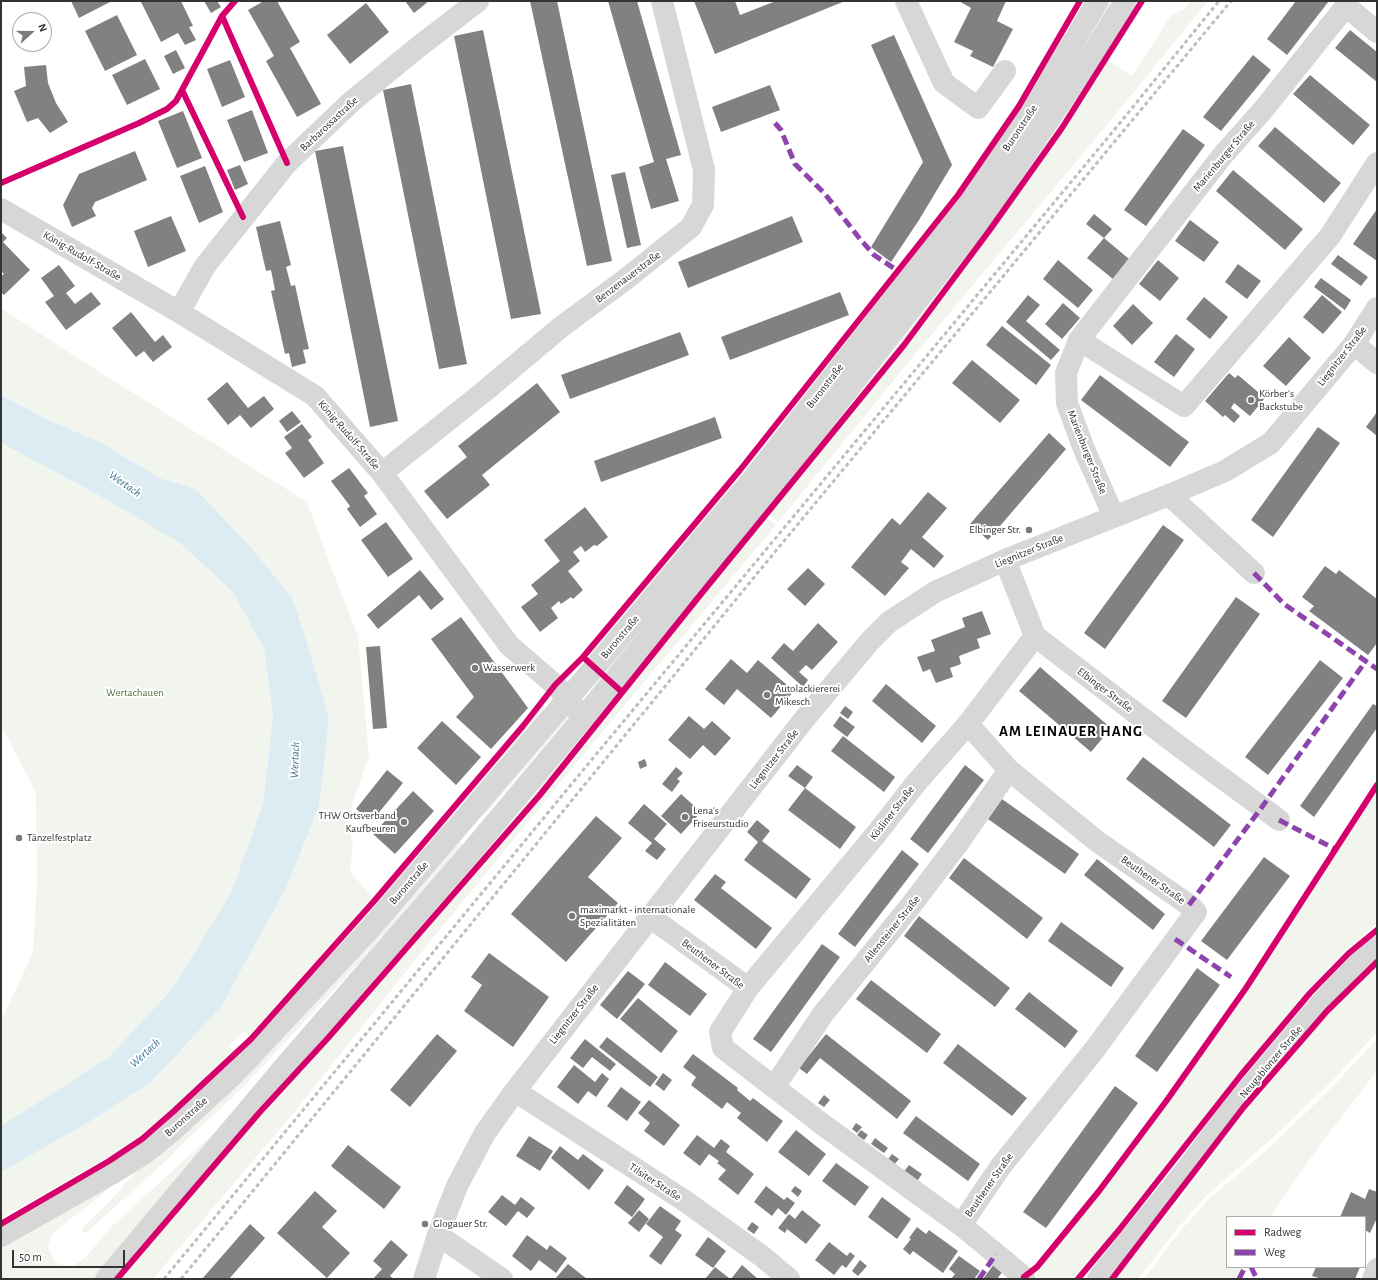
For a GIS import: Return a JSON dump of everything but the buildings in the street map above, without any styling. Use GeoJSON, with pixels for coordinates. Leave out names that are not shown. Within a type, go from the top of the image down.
{"type":"FeatureCollection","features":[{"type":"Feature","properties":{"kind":"street","name":"Barbarossastraße"},"geometry":{"type":"LineString","coordinates":[[179,312],[205,266],[287,163],[351,102],[478,1]]}},
{"type":"Feature","properties":{"kind":"street","name":"Benzenauerstraße"},"geometry":{"type":"LineString","coordinates":[[382,473],[486,390],[561,327],[691,227],[694,222],[703,206],[704,170],[662,1]]}},
{"type":"Feature","properties":{"kind":"street"},"geometry":{"type":"LineString","coordinates":[[906,1],[944,83],[978,108],[1005,71]]}},
{"type":"Feature","properties":{"kind":"street","name":"Buronstraße"},"geometry":{"type":"LineString","coordinates":[[1,1236],[113,1173],[145,1153],[170,1133],[233,1075],[369,930],[752,480],[968,204],[1030,114],[1098,1]]}},
{"type":"Feature","properties":{"kind":"street","name":"Buronstraße"},"geometry":{"type":"LineString","coordinates":[[106,1279],[285,1066],[475,847],[583,718],[774,484],[984,215],[1079,75],[1125,1]]}},
{"type":"Feature","properties":{"kind":"street","name":"Marienburger Straße"},"geometry":{"type":"LineString","coordinates":[[1114,517],[1084,449],[1067,403],[1066,373],[1080,340],[1223,155],[1263,110],[1346,6],[1377,32]]}},
{"type":"Feature","properties":{"kind":"street"},"geometry":{"type":"LineString","coordinates":[[1080,340],[1184,406],[1330,236],[1377,162]]}},
{"type":"Feature","properties":{"kind":"street","name":"König-Rudolf-Straße"},"geometry":{"type":"LineString","coordinates":[[1,209],[179,312],[315,396],[382,473],[509,645],[555,685],[568,698],[583,718]]}},
{"type":"Feature","properties":{"kind":"street","name":"Liegnitzer Straße"},"geometry":{"type":"LineString","coordinates":[[424,1279],[438,1235],[457,1186],[482,1139],[515,1092],[650,917],[806,717],[870,641],[889,622],[935,592],[1006,560],[1225,472],[1271,443],[1354,344],[1377,308]]}},
{"type":"Feature","properties":{"kind":"street"},"geometry":{"type":"LineString","coordinates":[[1354,344],[1377,363]]}},
{"type":"Feature","properties":{"kind":"street"},"geometry":{"type":"LineString","coordinates":[[1169,495],[1254,573]]}},
{"type":"Feature","properties":{"kind":"street"},"geometry":{"type":"LineString","coordinates":[[1006,560],[1035,636]]}},
{"type":"Feature","properties":{"kind":"street","name":"Kösliner Straße"},"geometry":{"type":"LineString","coordinates":[[748,988],[875,836],[916,783],[968,724],[1035,636]]}},
{"type":"Feature","properties":{"kind":"street","name":"Elbinger Straße"},"geometry":{"type":"LineString","coordinates":[[1035,636],[1180,747],[1279,820]]}},
{"type":"Feature","properties":{"kind":"street"},"geometry":{"type":"LineString","coordinates":[[968,724],[1009,770]]}},
{"type":"Feature","properties":{"kind":"street","name":"Beuthener Straße"},"geometry":{"type":"LineString","coordinates":[[650,917],[748,988],[720,1032],[723,1048],[822,1124],[961,1225],[1002,1166],[1095,1049],[1196,912],[1189,905],[1098,842],[1009,770]]}},
{"type":"Feature","properties":{"kind":"street","name":"Allensteiner Straße"},"geometry":{"type":"LineString","coordinates":[[774,1087],[823,1014],[912,904],[959,842],[1009,770]]}},
{"type":"Feature","properties":{"kind":"street","name":"Neugablonzer Straße"},"geometry":{"type":"LineString","coordinates":[[1098,1279],[1183,1174],[1239,1100],[1321,1003],[1377,946]]}},
{"type":"Feature","properties":{"kind":"street","name":"Tilsiter Straße"},"geometry":{"type":"LineString","coordinates":[[515,1092],[685,1201],[763,1257],[789,1279]]}},
{"type":"Feature","properties":{"kind":"street"},"geometry":{"type":"LineString","coordinates":[[961,1225],[1024,1277]]}},
{"type":"Feature","properties":{"kind":"street"},"geometry":{"type":"LineString","coordinates":[[438,1235],[502,1279]]}},
{"type":"Feature","properties":{"kind":"street"},"geometry":{"type":"LineString","coordinates":[[1373,1279],[1377,1269]]}},
{"type":"Feature","properties":{"kind":"green space"},"geometry":{"type":"Polygon","coordinates":[[[1134,1],[1140,1],[1061,127],[988,230],[902,344],[623,688],[621,687],[1134,1]]]}},
{"type":"Feature","properties":{"kind":"green space"},"geometry":{"type":"Polygon","coordinates":[[[1191,1],[1208,1],[778,522],[768,514],[905,347],[991,233],[1064,129],[1108,60],[1132,76],[1172,14],[1183,10],[1191,1]]]}},
{"type":"Feature","properties":{"kind":"green space"},"geometry":{"type":"Polygon","coordinates":[[[1,308],[79,359],[307,502],[358,636],[369,756],[347,818],[353,846],[350,872],[373,897],[249,1036],[244,1031],[229,1045],[234,1051],[172,1109],[138,1137],[107,1158],[1,1218],[1,1172],[86,1124],[151,1082],[221,1007],[287,886],[319,807],[329,719],[293,599],[249,545],[195,490],[160,478],[98,441],[52,422],[1,395],[1,308]]]}},
{"type":"Feature","properties":{"kind":"green space","name":"Wertachauen"},"geometry":{"type":"Polygon","coordinates":[[[1,443],[93,492],[180,543],[233,592],[264,649],[273,715],[263,804],[231,893],[172,989],[108,1058],[1,1126],[1,1020],[33,953],[37,883],[36,793],[3,729],[1,717],[1,443]]]}},
{"type":"Feature","properties":{"kind":"green space"},"geometry":{"type":"Polygon","coordinates":[[[729,486],[733,490],[591,657],[588,655],[729,486]]]}},
{"type":"Feature","properties":{"kind":"green space"},"geometry":{"type":"Polygon","coordinates":[[[766,517],[776,525],[578,761],[415,960],[296,1110],[153,1279],[120,1279],[261,1115],[540,798],[766,517]]]}},
{"type":"Feature","properties":{"kind":"green space"},"geometry":{"type":"Polygon","coordinates":[[[614,695],[616,697],[538,794],[328,1035],[306,1059],[303,1057],[614,695]]]}},
{"type":"Feature","properties":{"kind":"green space"},"geometry":{"type":"Polygon","coordinates":[[[543,705],[545,707],[527,732],[465,806],[462,804],[543,705]]]}},
{"type":"Feature","properties":{"kind":"green space"},"geometry":{"type":"Polygon","coordinates":[[[564,713],[568,718],[484,816],[479,813],[564,713]]]}},
{"type":"Feature","properties":{"kind":"green space"},"geometry":{"type":"Polygon","coordinates":[[[1377,790],[1377,923],[1347,950],[1306,993],[1240,1072],[1076,1279],[1036,1279],[1038,1269],[1100,1192],[1169,1101],[1249,990],[1377,790]]]}},
{"type":"Feature","properties":{"kind":"green space"},"geometry":{"type":"Polygon","coordinates":[[[446,818],[451,821],[366,924],[252,1039],[376,902],[446,818]]]}},
{"type":"Feature","properties":{"kind":"green space"},"geometry":{"type":"Polygon","coordinates":[[[458,839],[463,846],[378,943],[245,1085],[167,1160],[87,1232],[83,1232],[83,1227],[112,1199],[146,1160],[458,839]]]}},
{"type":"Feature","properties":{"kind":"green space"},"geometry":{"type":"Polygon","coordinates":[[[1377,965],[1377,1032],[1335,1078],[1270,1140],[1206,1196],[1177,1229],[1138,1279],[1115,1279],[1174,1207],[1246,1111],[1329,1013],[1377,965]]]}},
{"type":"Feature","properties":{"kind":"green space"},"geometry":{"type":"Polygon","coordinates":[[[1377,1039],[1377,1071],[1319,1146],[1271,1216],[1226,1216],[1226,1268],[1242,1268],[1237,1279],[1144,1279],[1180,1231],[1210,1198],[1275,1143],[1336,1083],[1377,1039]]]}},
{"type":"Feature","properties":{"kind":"green space"},"geometry":{"type":"Polygon","coordinates":[[[242,1107],[97,1279],[1,1279],[1,1246],[115,1180],[104,1193],[53,1233],[48,1246],[55,1262],[71,1267],[85,1258],[111,1227],[242,1107]]]}},
{"type":"Feature","properties":{"kind":"water","name":"Wertach"},"geometry":{"type":"Polygon","coordinates":[[[1,395],[52,422],[98,441],[160,478],[195,489],[249,545],[293,599],[329,719],[319,807],[287,886],[221,1007],[151,1082],[86,1124],[1,1172],[1,1126],[108,1058],[172,989],[231,893],[263,804],[273,715],[264,649],[233,592],[180,543],[93,492],[1,443],[1,395]]]}},
{"type":"Feature","properties":{"kind":"railway"},"geometry":{"type":"LineString","coordinates":[[164,1279],[584,769],[1115,129],[1219,1]]}},
{"type":"Feature","properties":{"kind":"railway"},"geometry":{"type":"LineString","coordinates":[[181,1279],[760,570],[1231,1]]}},
{"type":"Feature","properties":{"kind":"marked path"},"geometry":{"type":"LineString","coordinates":[[775,123],[781,130],[795,164],[825,194],[874,255],[898,271]]}},
{"type":"Feature","properties":{"kind":"marked path"},"geometry":{"type":"LineString","coordinates":[[1254,573],[1284,604],[1377,669]]}},
{"type":"Feature","properties":{"kind":"marked path"},"geometry":{"type":"LineString","coordinates":[[1189,905],[1262,807],[1365,662]]}},
{"type":"Feature","properties":{"kind":"marked path"},"geometry":{"type":"LineString","coordinates":[[1279,820],[1335,849]]}},
{"type":"Feature","properties":{"kind":"marked path"},"geometry":{"type":"LineString","coordinates":[[1175,939],[1231,977]]}},
{"type":"Feature","properties":{"kind":"marked path"},"geometry":{"type":"LineString","coordinates":[[979,1279],[996,1254]]}},
{"type":"Feature","properties":{"kind":"marked path"},"geometry":{"type":"LineString","coordinates":[[1239,1279],[1244,1268]]}},
{"type":"Feature","properties":{"kind":"marked path"},"geometry":{"type":"LineString","coordinates":[[1252,1268],[1257,1279]]}},
{"type":"Feature","properties":{"kind":"cycle path"},"geometry":{"type":"LineString","coordinates":[[1,183],[139,123],[167,109],[176,101],[222,16],[235,1]]}},
{"type":"Feature","properties":{"kind":"cycle path"},"geometry":{"type":"LineString","coordinates":[[1,1224],[109,1161],[142,1139],[251,1039],[375,900],[523,726],[555,685],[583,657],[740,470],[958,195],[1019,106],[1080,1]]}},
{"type":"Feature","properties":{"kind":"cycle path"},"geometry":{"type":"LineString","coordinates":[[117,1279],[259,1113],[328,1038],[539,796],[904,345],[989,231],[1062,128],[1142,1]]}},
{"type":"Feature","properties":{"kind":"cycle path"},"geometry":{"type":"LineString","coordinates":[[222,16],[287,163]]}},
{"type":"Feature","properties":{"kind":"cycle path"},"geometry":{"type":"LineString","coordinates":[[182,90],[243,217]]}},
{"type":"Feature","properties":{"kind":"cycle path"},"geometry":{"type":"LineString","coordinates":[[583,657],[622,692]]}},
{"type":"Feature","properties":{"kind":"cycle path"},"geometry":{"type":"LineString","coordinates":[[1024,1277],[1037,1267],[1099,1191],[1167,1100],[1246,988],[1377,785]]}},
{"type":"Feature","properties":{"kind":"cycle path"},"geometry":{"type":"LineString","coordinates":[[1078,1279],[1119,1230],[1241,1075],[1310,993],[1349,953],[1377,930]]}},
{"type":"Feature","properties":{"kind":"cycle path"},"geometry":{"type":"LineString","coordinates":[[1112,1279],[1243,1108],[1327,1011],[1377,962]]}},
{"type":"Feature","properties":{"kind":"place","name":"Körber's Backstube"},"geometry":{"type":"Point","coordinates":[1251,400]}},
{"type":"Feature","properties":{"kind":"place","name":"Elbinger Str."},"geometry":{"type":"Point","coordinates":[1029,530]}},
{"type":"Feature","properties":{"kind":"place","name":"Wasserwerk"},"geometry":{"type":"Point","coordinates":[475,668]}},
{"type":"Feature","properties":{"kind":"place","name":"Autolackiererei Mikesch"},"geometry":{"type":"Point","coordinates":[767,695]}},
{"type":"Feature","properties":{"kind":"place","name":"Lena's Friseurstudio"},"geometry":{"type":"Point","coordinates":[685,817]}},
{"type":"Feature","properties":{"kind":"place","name":"THW Ortsverband Kaufbeuren"},"geometry":{"type":"Point","coordinates":[404,822]}},
{"type":"Feature","properties":{"kind":"place","name":"Tänzelfestplatz"},"geometry":{"type":"Point","coordinates":[19,838]}},
{"type":"Feature","properties":{"kind":"place","name":"maximarkt - internationale Spezialitäten"},"geometry":{"type":"Point","coordinates":[572,916]}},
{"type":"Feature","properties":{"kind":"place","name":"Glogauer Str."},"geometry":{"type":"Point","coordinates":[425,1224]}},
{"type":"Feature","properties":{"kind":"district","name":"AM LEINAUER HANG"},"geometry":{"type":"Point","coordinates":[1071,731]}}]}
